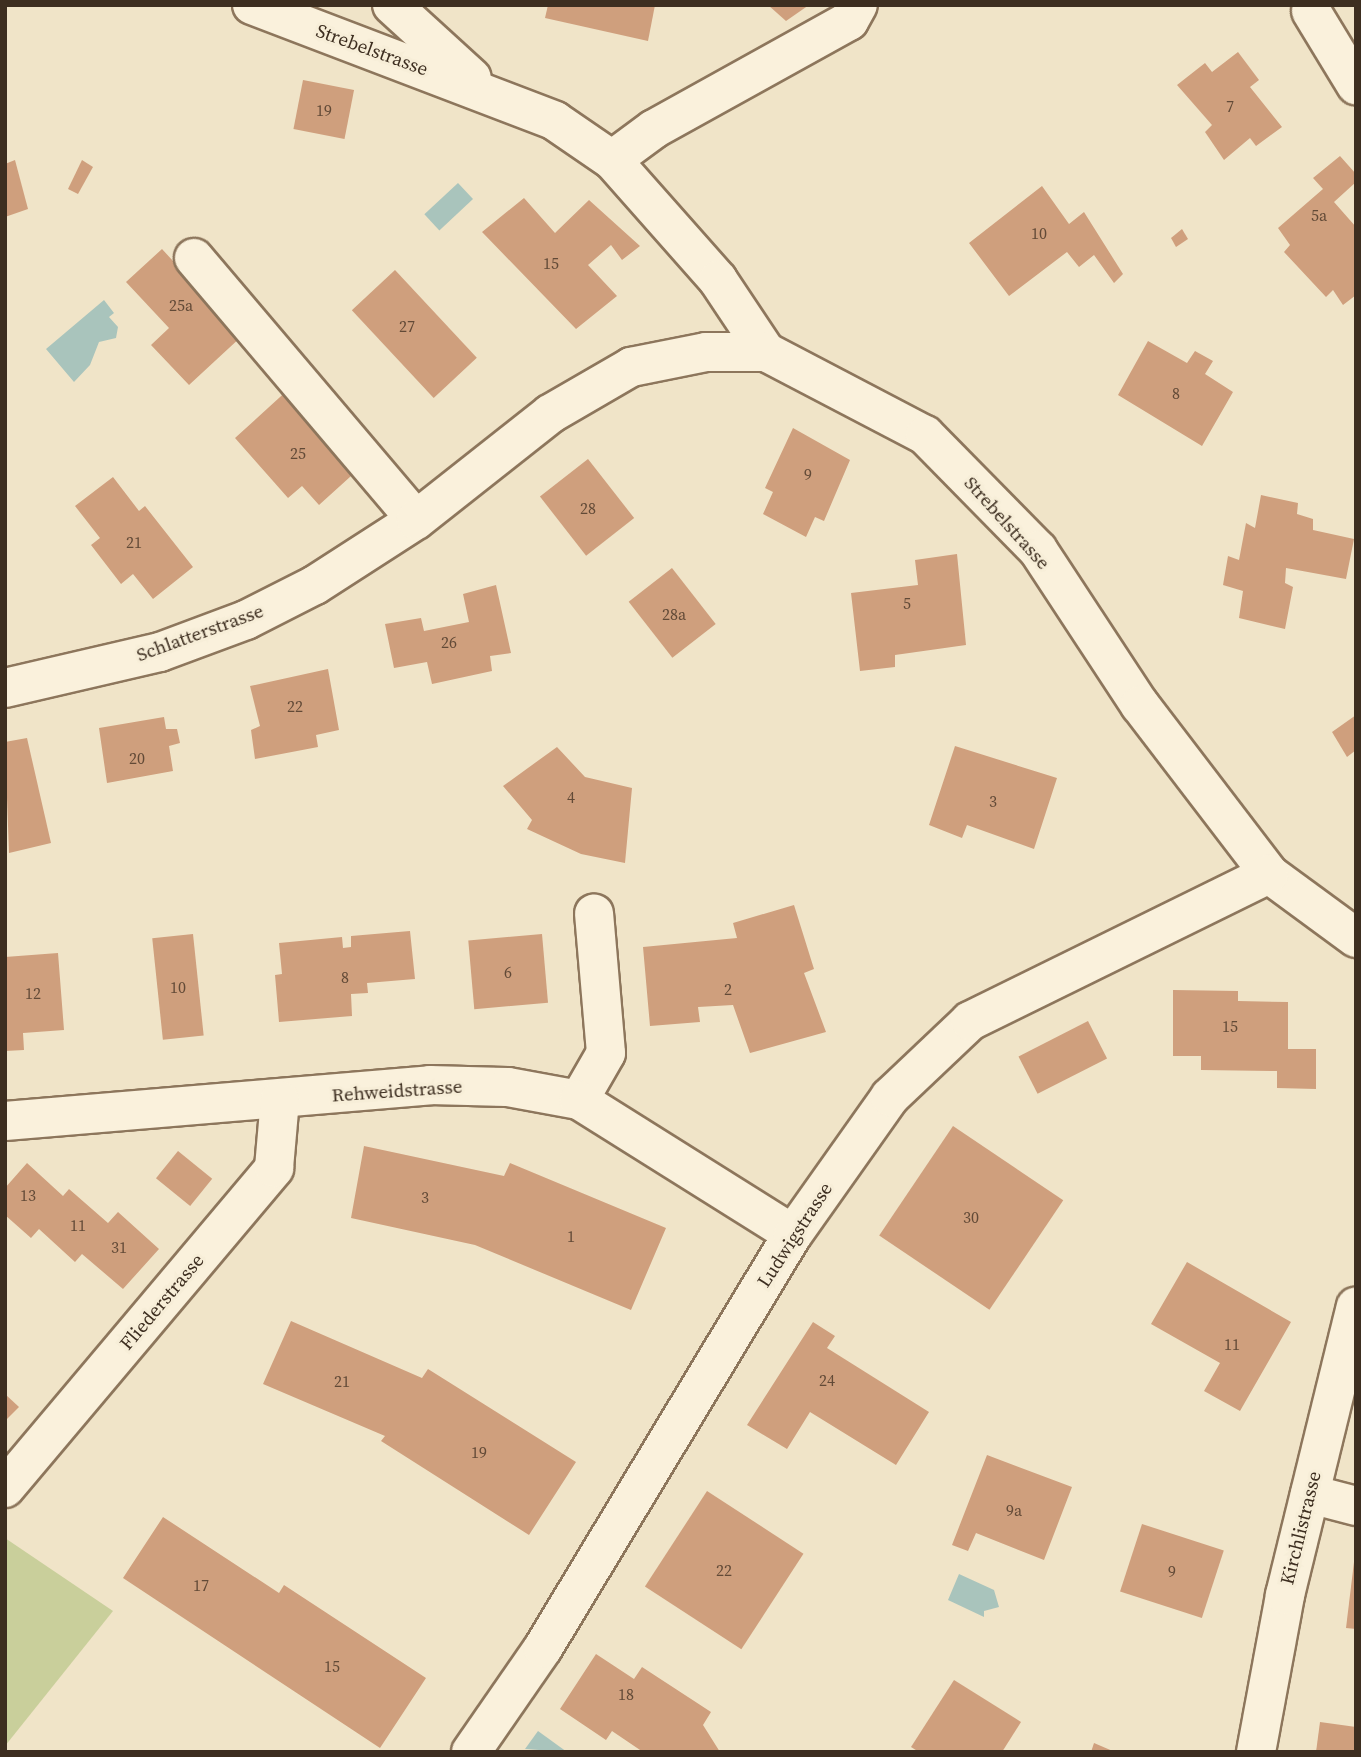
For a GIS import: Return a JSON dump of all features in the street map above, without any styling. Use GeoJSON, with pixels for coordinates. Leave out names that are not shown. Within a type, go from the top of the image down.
{"type":"FeatureCollection","features":[{"type":"Feature","properties":{"kind":"street","name":"Strebelstrasse"},"geometry":{"type":"LineString","coordinates":[[252,5],[493,95],[555,121],[612,160],[718,280],[766,352],[925,435],[1029,541],[1140,705],[1269,874],[1356,938]]}},
{"type":"Feature","properties":{"kind":"street","name":"Strebelstrasse"},"geometry":{"type":"LineString","coordinates":[[391,5],[493,95]]}},
{"type":"Feature","properties":{"kind":"street"},"geometry":{"type":"LineString","coordinates":[[612,160],[654,129],[849,20],[858,5]]}},
{"type":"Feature","properties":{"kind":"street"},"geometry":{"type":"LineString","coordinates":[[1311,11],[1356,85]]}},
{"type":"Feature","properties":{"kind":"street"},"geometry":{"type":"LineString","coordinates":[[194,258],[416,520]]}},
{"type":"Feature","properties":{"kind":"street","name":"Schlatterstrasse"},"geometry":{"type":"LineString","coordinates":[[5,688],[160,652],[246,621],[316,585],[416,520],[550,414],[631,367],[706,352],[766,352]]}},
{"type":"Feature","properties":{"kind":"street","name":"Ludwigstrasse"},"geometry":{"type":"LineString","coordinates":[[471,1752],[543,1648],[793,1234],[890,1097],[970,1021],[1269,874]]}},
{"type":"Feature","properties":{"kind":"street"},"geometry":{"type":"LineString","coordinates":[[579,1100],[606,1053],[594,914]]}},
{"type":"Feature","properties":{"kind":"street","name":"Rehweidstrasse"},"geometry":{"type":"LineString","coordinates":[[5,1121],[172,1105],[280,1100],[430,1085],[508,1087],[579,1100],[793,1234]]}},
{"type":"Feature","properties":{"kind":"street","name":"Fliederstrasse"},"geometry":{"type":"LineString","coordinates":[[5,1488],[274,1168],[280,1100]]}},
{"type":"Feature","properties":{"kind":"street","name":"Kirchlistrasse"},"geometry":{"type":"LineString","coordinates":[[1256,1752],[1285,1595],[1356,1307]]}},
{"type":"Feature","properties":{"kind":"street"},"geometry":{"type":"LineString","coordinates":[[1310,1494],[1356,1506]]}},
{"type":"Feature","properties":{"kind":"green space"},"geometry":{"type":"Polygon","coordinates":[[[5,1538],[113,1611],[5,1746],[5,1538]]]}},
{"type":"Feature","properties":{"kind":"water"},"geometry":{"type":"Polygon","coordinates":[[[458,183],[473,199],[439,230],[424,214],[458,183]]]}},
{"type":"Feature","properties":{"kind":"water"},"geometry":{"type":"Polygon","coordinates":[[[104,300],[114,313],[109,317],[118,327],[116,338],[99,342],[90,365],[74,382],[46,349],[104,300]]]}},
{"type":"Feature","properties":{"kind":"water"},"geometry":{"type":"Polygon","coordinates":[[[959,1574],[994,1590],[999,1607],[984,1611],[984,1617],[948,1600],[959,1574]]]}},
{"type":"Feature","properties":{"kind":"water"},"geometry":{"type":"Polygon","coordinates":[[[538,1731],[567,1752],[525,1749],[538,1731]]]}},
{"type":"Feature","properties":{"kind":"building"},"geometry":{"type":"Polygon","coordinates":[[[548,5],[655,5],[648,41],[545,18],[548,5]]]}},
{"type":"Feature","properties":{"kind":"building"},"geometry":{"type":"Polygon","coordinates":[[[768,5],[809,5],[786,21],[768,5]]]}},
{"type":"Feature","properties":{"kind":"building"},"geometry":{"type":"Polygon","coordinates":[[[1238,52],[1259,80],[1250,87],[1282,127],[1256,146],[1250,138],[1224,160],[1205,132],[1212,125],[1177,85],[1205,63],[1212,72],[1238,52]]]}},
{"type":"Feature","properties":{"kind":"building"},"geometry":{"type":"Polygon","coordinates":[[[303,80],[354,90],[345,139],[293,129],[303,80]]]}},
{"type":"Feature","properties":{"kind":"building"},"geometry":{"type":"Polygon","coordinates":[[[1340,156],[1356,174],[1356,182],[1334,202],[1356,227],[1356,295],[1343,305],[1333,290],[1326,297],[1284,252],[1290,245],[1278,228],[1323,189],[1313,178],[1340,156]]]}},
{"type":"Feature","properties":{"kind":"building"},"geometry":{"type":"Polygon","coordinates":[[[15,160],[28,209],[5,217],[5,164],[15,160]]]}},
{"type":"Feature","properties":{"kind":"building"},"geometry":{"type":"Polygon","coordinates":[[[82,160],[93,167],[78,194],[68,189],[82,160]]]}},
{"type":"Feature","properties":{"kind":"building"},"geometry":{"type":"Polygon","coordinates":[[[1042,186],[1069,224],[1084,212],[1123,274],[1114,283],[1094,255],[1079,267],[1067,252],[1009,296],[969,243],[1042,186]]]}},
{"type":"Feature","properties":{"kind":"building"},"geometry":{"type":"Polygon","coordinates":[[[524,198],[555,233],[589,200],[640,246],[622,260],[611,245],[588,265],[617,296],[576,329],[482,232],[524,198]]]}},
{"type":"Feature","properties":{"kind":"building"},"geometry":{"type":"Polygon","coordinates":[[[1182,229],[1188,239],[1176,247],[1171,238],[1182,229]]]}},
{"type":"Feature","properties":{"kind":"building"},"geometry":{"type":"Polygon","coordinates":[[[162,249],[242,336],[189,385],[151,345],[169,328],[126,282],[162,249]]]}},
{"type":"Feature","properties":{"kind":"building"},"geometry":{"type":"Polygon","coordinates":[[[395,270],[477,358],[434,398],[352,310],[395,270]]]}},
{"type":"Feature","properties":{"kind":"building"},"geometry":{"type":"Polygon","coordinates":[[[1148,341],[1187,363],[1195,351],[1213,361],[1205,374],[1233,392],[1202,446],[1118,395],[1148,341]]]}},
{"type":"Feature","properties":{"kind":"building"},"geometry":{"type":"Polygon","coordinates":[[[291,387],[361,467],[319,505],[302,486],[288,498],[235,438],[291,387]]]}},
{"type":"Feature","properties":{"kind":"building"},"geometry":{"type":"Polygon","coordinates":[[[793,428],[850,460],[824,521],[815,517],[806,537],[763,514],[773,492],[765,488],[793,428]]]}},
{"type":"Feature","properties":{"kind":"building"},"geometry":{"type":"Polygon","coordinates":[[[588,459],[634,518],[586,556],[540,497],[588,459]]]}},
{"type":"Feature","properties":{"kind":"building"},"geometry":{"type":"Polygon","coordinates":[[[113,477],[139,511],[145,506],[193,567],[153,599],[133,574],[121,584],[91,545],[100,538],[75,506],[113,477]]]}},
{"type":"Feature","properties":{"kind":"building"},"geometry":{"type":"Polygon","coordinates":[[[1261,495],[1298,503],[1297,514],[1313,519],[1313,530],[1354,539],[1346,579],[1286,568],[1285,583],[1293,587],[1285,629],[1239,618],[1243,591],[1223,585],[1228,556],[1239,560],[1246,523],[1255,528],[1261,495]]]}},
{"type":"Feature","properties":{"kind":"building"},"geometry":{"type":"Polygon","coordinates":[[[957,554],[966,645],[895,655],[895,667],[860,671],[851,593],[918,585],[915,560],[957,554]]]}},
{"type":"Feature","properties":{"kind":"building"},"geometry":{"type":"Polygon","coordinates":[[[672,568],[716,624],[672,658],[629,602],[672,568]]]}},
{"type":"Feature","properties":{"kind":"building"},"geometry":{"type":"Polygon","coordinates":[[[496,585],[511,653],[490,656],[492,671],[432,684],[427,662],[394,668],[385,624],[421,618],[424,631],[469,622],[463,594],[496,585]]]}},
{"type":"Feature","properties":{"kind":"building"},"geometry":{"type":"Polygon","coordinates":[[[328,669],[339,730],[316,735],[318,747],[255,759],[251,730],[260,726],[250,686],[328,669]]]}},
{"type":"Feature","properties":{"kind":"building"},"geometry":{"type":"Polygon","coordinates":[[[1356,715],[1356,750],[1347,757],[1332,732],[1356,715]]]}},
{"type":"Feature","properties":{"kind":"building"},"geometry":{"type":"Polygon","coordinates":[[[164,717],[166,729],[177,729],[180,743],[169,746],[173,771],[107,783],[99,728],[164,717]]]}},
{"type":"Feature","properties":{"kind":"building"},"geometry":{"type":"Polygon","coordinates":[[[27,738],[51,843],[9,853],[5,742],[27,738]]]}},
{"type":"Feature","properties":{"kind":"building"},"geometry":{"type":"Polygon","coordinates":[[[955,746],[1057,778],[1034,849],[967,825],[962,838],[929,825],[955,746]]]}},
{"type":"Feature","properties":{"kind":"building"},"geometry":{"type":"Polygon","coordinates":[[[557,747],[585,777],[632,788],[625,863],[581,854],[527,829],[532,820],[503,786],[557,747]]]}},
{"type":"Feature","properties":{"kind":"building"},"geometry":{"type":"Polygon","coordinates":[[[794,905],[814,969],[804,973],[826,1032],[750,1053],[733,1005],[698,1007],[700,1022],[650,1026],[643,947],[737,938],[733,923],[794,905]]]}},
{"type":"Feature","properties":{"kind":"building"},"geometry":{"type":"Polygon","coordinates":[[[410,931],[415,979],[367,983],[368,993],[351,994],[352,1016],[279,1022],[275,975],[282,974],[279,943],[342,937],[343,948],[351,947],[351,936],[410,931]]]}},
{"type":"Feature","properties":{"kind":"building"},"geometry":{"type":"Polygon","coordinates":[[[193,934],[204,1035],[163,1040],[152,938],[193,934]]]}},
{"type":"Feature","properties":{"kind":"building"},"geometry":{"type":"Polygon","coordinates":[[[542,934],[548,1003],[474,1009],[468,940],[542,934]]]}},
{"type":"Feature","properties":{"kind":"building"},"geometry":{"type":"Polygon","coordinates":[[[58,953],[64,1030],[23,1033],[24,1050],[5,1051],[5,957],[58,953]]]}},
{"type":"Feature","properties":{"kind":"building"},"geometry":{"type":"Polygon","coordinates":[[[1173,990],[1238,991],[1238,1001],[1288,1002],[1288,1049],[1316,1049],[1316,1089],[1277,1088],[1277,1071],[1201,1070],[1201,1056],[1173,1056],[1173,990]]]}},
{"type":"Feature","properties":{"kind":"building"},"geometry":{"type":"Polygon","coordinates":[[[1088,1021],[1107,1058],[1038,1094],[1019,1056],[1088,1021]]]}},
{"type":"Feature","properties":{"kind":"building"},"geometry":{"type":"Polygon","coordinates":[[[953,1126],[1063,1200],[989,1310],[879,1235],[953,1126]]]}},
{"type":"Feature","properties":{"kind":"building"},"geometry":{"type":"Polygon","coordinates":[[[364,1146],[504,1176],[510,1163],[666,1228],[631,1310],[475,1245],[351,1218],[364,1146]]]}},
{"type":"Feature","properties":{"kind":"building"},"geometry":{"type":"Polygon","coordinates":[[[178,1151],[212,1179],[190,1206],[156,1178],[178,1151]]]}},
{"type":"Feature","properties":{"kind":"building"},"geometry":{"type":"Polygon","coordinates":[[[27,1163],[63,1196],[69,1189],[108,1223],[118,1212],[159,1249],[123,1289],[82,1254],[75,1262],[39,1229],[31,1238],[5,1215],[5,1188],[27,1163]]]}},
{"type":"Feature","properties":{"kind":"building"},"geometry":{"type":"Polygon","coordinates":[[[1187,1262],[1291,1322],[1240,1411],[1204,1391],[1220,1363],[1151,1324],[1187,1262]]]}},
{"type":"Feature","properties":{"kind":"building"},"geometry":{"type":"Polygon","coordinates":[[[291,1321],[422,1378],[428,1369],[576,1462],[529,1535],[381,1441],[385,1436],[263,1384],[291,1321]]]}},
{"type":"Feature","properties":{"kind":"building"},"geometry":{"type":"Polygon","coordinates":[[[813,1322],[835,1336],[827,1348],[929,1412],[896,1465],[810,1412],[787,1449],[747,1425],[813,1322]]]}},
{"type":"Feature","properties":{"kind":"building"},"geometry":{"type":"Polygon","coordinates":[[[5,1394],[19,1407],[5,1421],[5,1394]]]}},
{"type":"Feature","properties":{"kind":"building"},"geometry":{"type":"Polygon","coordinates":[[[987,1455],[1072,1487],[1044,1560],[976,1533],[968,1551],[952,1545],[987,1455]]]}},
{"type":"Feature","properties":{"kind":"building"},"geometry":{"type":"Polygon","coordinates":[[[707,1491],[803,1554],[741,1649],[645,1587],[707,1491]]]}},
{"type":"Feature","properties":{"kind":"building"},"geometry":{"type":"Polygon","coordinates":[[[163,1517],[279,1593],[284,1585],[426,1678],[380,1748],[123,1578],[163,1517]]]}},
{"type":"Feature","properties":{"kind":"building"},"geometry":{"type":"Polygon","coordinates":[[[1142,1524],[1224,1551],[1202,1618],[1120,1592],[1142,1524]]]}},
{"type":"Feature","properties":{"kind":"building"},"geometry":{"type":"Polygon","coordinates":[[[1356,1562],[1356,1629],[1346,1628],[1356,1562]]]}},
{"type":"Feature","properties":{"kind":"building"},"geometry":{"type":"Polygon","coordinates":[[[596,1654],[634,1679],[642,1667],[711,1712],[703,1725],[720,1752],[643,1752],[612,1731],[606,1740],[560,1709],[596,1654]]]}},
{"type":"Feature","properties":{"kind":"building"},"geometry":{"type":"Polygon","coordinates":[[[954,1680],[1021,1722],[1002,1752],[919,1752],[911,1747],[954,1680]]]}},
{"type":"Feature","properties":{"kind":"building"},"geometry":{"type":"Polygon","coordinates":[[[1320,1722],[1356,1727],[1356,1752],[1316,1752],[1320,1722]]]}},
{"type":"Feature","properties":{"kind":"building"},"geometry":{"type":"Polygon","coordinates":[[[1094,1743],[1115,1752],[1091,1752],[1094,1743]]]}}]}
